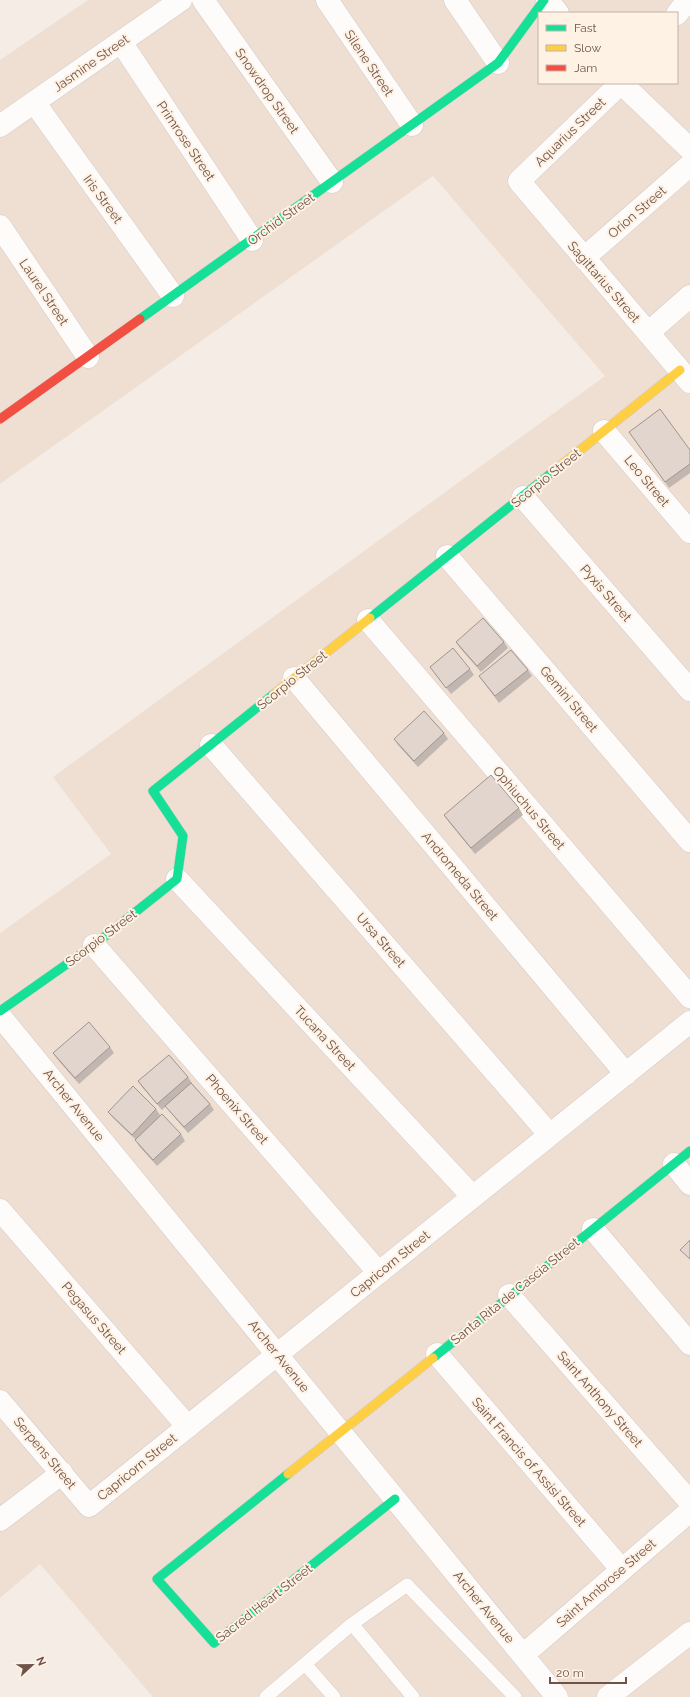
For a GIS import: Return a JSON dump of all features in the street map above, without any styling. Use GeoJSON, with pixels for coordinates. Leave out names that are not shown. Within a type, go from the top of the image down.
{"type":"FeatureCollection","features":[{"type":"Feature","properties":{"kind":"street","name":"Jasmine Street"},"geometry":{"type":"LineString","coordinates":[[0,126],[181,0]]}},
{"type":"Feature","properties":{"kind":"street","name":"Snowdrop Street"},"geometry":{"type":"LineString","coordinates":[[203,0],[332,182]]}},
{"type":"Feature","properties":{"kind":"street","name":"Silene Street"},"geometry":{"type":"LineString","coordinates":[[327,0],[412,125]]}},
{"type":"Feature","properties":{"kind":"street"},"geometry":{"type":"LineString","coordinates":[[455,0],[498,62]]}},
{"type":"Feature","properties":{"kind":"street","name":"Orchid Street"},"geometry":{"type":"LineString","coordinates":[[2,412],[88,357],[498,62],[545,0]]}},
{"type":"Feature","properties":{"kind":"street"},"geometry":{"type":"LineString","coordinates":[[545,0],[557,12]]}},
{"type":"Feature","properties":{"kind":"street","name":"Primrose Street"},"geometry":{"type":"LineString","coordinates":[[121,42],[252,240]]}},
{"type":"Feature","properties":{"kind":"street","name":"Aquarius Street"},"geometry":{"type":"LineString","coordinates":[[519,181],[620,84]]}},
{"type":"Feature","properties":{"kind":"street"},"geometry":{"type":"LineString","coordinates":[[622,84],[690,149]]}},
{"type":"Feature","properties":{"kind":"street","name":"Iris Street"},"geometry":{"type":"LineString","coordinates":[[34,102],[173,296]]}},
{"type":"Feature","properties":{"kind":"street","name":"Orion Street"},"geometry":{"type":"LineString","coordinates":[[584,258],[690,165]]}},
{"type":"Feature","properties":{"kind":"street","name":"Sagittarius Street"},"geometry":{"type":"LineString","coordinates":[[519,181],[685,376]]}},
{"type":"Feature","properties":{"kind":"street","name":"Laurel Street"},"geometry":{"type":"LineString","coordinates":[[0,226],[88,357]]}},
{"type":"Feature","properties":{"kind":"street"},"geometry":{"type":"LineString","coordinates":[[648,333],[690,296]]}},
{"type":"Feature","properties":{"kind":"street","name":"Scorpio Street"},"geometry":{"type":"LineString","coordinates":[[0,1011],[94,945],[177,879],[183,836],[153,791],[604,431],[685,376]]}},
{"type":"Feature","properties":{"kind":"street","name":"Leo Street"},"geometry":{"type":"LineString","coordinates":[[604,431],[690,532]]}},
{"type":"Feature","properties":{"kind":"street","name":"Pyxis Street"},"geometry":{"type":"LineString","coordinates":[[523,497],[690,690]]}},
{"type":"Feature","properties":{"kind":"street","name":"Gemini Street"},"geometry":{"type":"LineString","coordinates":[[447,556],[690,841]]}},
{"type":"Feature","properties":{"kind":"street","name":"Ophiuchus Street"},"geometry":{"type":"LineString","coordinates":[[368,620],[690,997]]}},
{"type":"Feature","properties":{"kind":"street","name":"Andromeda Street"},"geometry":{"type":"LineString","coordinates":[[294,678],[626,1074]]}},
{"type":"Feature","properties":{"kind":"street","name":"Ursa Street"},"geometry":{"type":"LineString","coordinates":[[211,745],[550,1135]]}},
{"type":"Feature","properties":{"kind":"street","name":"Tucana Street"},"geometry":{"type":"LineString","coordinates":[[177,879],[473,1197]]}},
{"type":"Feature","properties":{"kind":"street","name":"Phoenix Street"},"geometry":{"type":"LineString","coordinates":[[94,945],[379,1273]]}},
{"type":"Feature","properties":{"kind":"street","name":"Archer Avenue"},"geometry":{"type":"LineString","coordinates":[[0,1016],[557,1697]]}},
{"type":"Feature","properties":{"kind":"street","name":"Capricorn Street"},"geometry":{"type":"LineString","coordinates":[[89,1506],[690,1022]]}},
{"type":"Feature","properties":{"kind":"street"},"geometry":{"type":"LineString","coordinates":[[682,1157],[690,1184]]}},
{"type":"Feature","properties":{"kind":"street","name":"Santa Rita de Cascia Street"},"geometry":{"type":"LineString","coordinates":[[340,1431],[682,1157]]}},
{"type":"Feature","properties":{"kind":"street","name":"Pegasus Street"},"geometry":{"type":"LineString","coordinates":[[0,1210],[188,1427]]}},
{"type":"Feature","properties":{"kind":"street"},"geometry":{"type":"LineString","coordinates":[[592,1229],[690,1344]]}},
{"type":"Feature","properties":{"kind":"street","name":"Saint Anthony Street"},"geometry":{"type":"LineString","coordinates":[[509,1295],[690,1502]]}},
{"type":"Feature","properties":{"kind":"street","name":"Saint Francis of Assisi Street"},"geometry":{"type":"LineString","coordinates":[[437,1354],[622,1570]]}},
{"type":"Feature","properties":{"kind":"street","name":"Serpens Street"},"geometry":{"type":"LineString","coordinates":[[0,1401],[89,1506]]}},
{"type":"Feature","properties":{"kind":"street","name":"Sacred Heart Street"},"geometry":{"type":"LineString","coordinates":[[340,1431],[157,1579],[214,1644],[395,1499]]}},
{"type":"Feature","properties":{"kind":"street"},"geometry":{"type":"LineString","coordinates":[[0,1520],[62,1474]]}},
{"type":"Feature","properties":{"kind":"street","name":"Saint Ambrose Street"},"geometry":{"type":"LineString","coordinates":[[523,1655],[690,1510]]}},
{"type":"Feature","properties":{"kind":"street"},"geometry":{"type":"LineString","coordinates":[[608,1697],[689,1637]]}},
{"type":"Feature","properties":{"kind":"lane"},"geometry":{"type":"LineString","coordinates":[[266,1697],[352,1624],[407,1585],[515,1697]]}},
{"type":"Feature","properties":{"kind":"lane"},"geometry":{"type":"LineString","coordinates":[[352,1624],[413,1697]]}},
{"type":"Feature","properties":{"kind":"lane"},"geometry":{"type":"LineString","coordinates":[[305,1664],[334,1697]]}},
{"type":"Feature","properties":{"kind":"shaded area"},"geometry":{"type":"Polygon","coordinates":[[[88,0],[690,0],[690,1697],[153,1697],[40,1564],[0,1598],[0,933],[111,854],[53,777],[605,376],[433,176],[0,484],[0,60],[88,0]]]}},
{"type":"Feature","properties":{"kind":"building"},"geometry":{"type":"Polygon","coordinates":[[[660,409],[690,450],[690,464],[665,482],[629,432],[660,409]]]}},
{"type":"Feature","properties":{"kind":"building"},"geometry":{"type":"Polygon","coordinates":[[[483,618],[504,642],[477,666],[456,642],[483,618]]]}},
{"type":"Feature","properties":{"kind":"building"},"geometry":{"type":"Polygon","coordinates":[[[453,648],[470,669],[446,688],[430,667],[453,648]]]}},
{"type":"Feature","properties":{"kind":"building"},"geometry":{"type":"Polygon","coordinates":[[[511,650],[528,670],[495,696],[479,676],[511,650]]]}},
{"type":"Feature","properties":{"kind":"building"},"geometry":{"type":"Polygon","coordinates":[[[424,711],[444,733],[414,761],[394,739],[424,711]]]}},
{"type":"Feature","properties":{"kind":"building"},"geometry":{"type":"Polygon","coordinates":[[[491,775],[519,808],[471,848],[444,815],[491,775]]]}},
{"type":"Feature","properties":{"kind":"building"},"geometry":{"type":"Polygon","coordinates":[[[89,1022],[110,1047],[75,1078],[53,1053],[89,1022]]]}},
{"type":"Feature","properties":{"kind":"building"},"geometry":{"type":"Polygon","coordinates":[[[169,1055],[188,1077],[157,1104],[138,1081],[169,1055]]]}},
{"type":"Feature","properties":{"kind":"building"},"geometry":{"type":"Polygon","coordinates":[[[191,1083],[210,1104],[184,1127],[165,1106],[191,1083]]]}},
{"type":"Feature","properties":{"kind":"building"},"geometry":{"type":"Polygon","coordinates":[[[133,1086],[156,1109],[132,1135],[108,1112],[133,1086]]]}},
{"type":"Feature","properties":{"kind":"building"},"geometry":{"type":"Polygon","coordinates":[[[162,1114],[181,1134],[153,1160],[135,1140],[162,1114]]]}},
{"type":"Feature","properties":{"kind":"building"},"geometry":{"type":"Polygon","coordinates":[[[690,1240],[690,1259],[680,1250],[690,1240]]]}},
{"type":"Feature","properties":{"kind":"traffic: fast"},"geometry":{"type":"LineString","coordinates":[[140,319],[498,63],[544,0]]}},
{"type":"Feature","properties":{"kind":"traffic: fast"},"geometry":{"type":"LineString","coordinates":[[370,618],[559,467]]}},
{"type":"Feature","properties":{"kind":"traffic: fast"},"geometry":{"type":"LineString","coordinates":[[0,1011],[94,945],[177,879],[183,836],[153,791],[274,694]]}},
{"type":"Feature","properties":{"kind":"traffic: fast"},"geometry":{"type":"LineString","coordinates":[[433,1358],[690,1151]]}},
{"type":"Feature","properties":{"kind":"traffic: fast"},"geometry":{"type":"LineString","coordinates":[[288,1474],[157,1579],[214,1643],[395,1499]]}},
{"type":"Feature","properties":{"kind":"traffic: slow"},"geometry":{"type":"LineString","coordinates":[[559,467],[680,370]]}},
{"type":"Feature","properties":{"kind":"traffic: slow"},"geometry":{"type":"LineString","coordinates":[[274,694],[370,618]]}},
{"type":"Feature","properties":{"kind":"traffic: slow"},"geometry":{"type":"LineString","coordinates":[[288,1474],[433,1358]]}},
{"type":"Feature","properties":{"kind":"traffic: jam"},"geometry":{"type":"LineString","coordinates":[[0,419],[140,319]]}}]}
